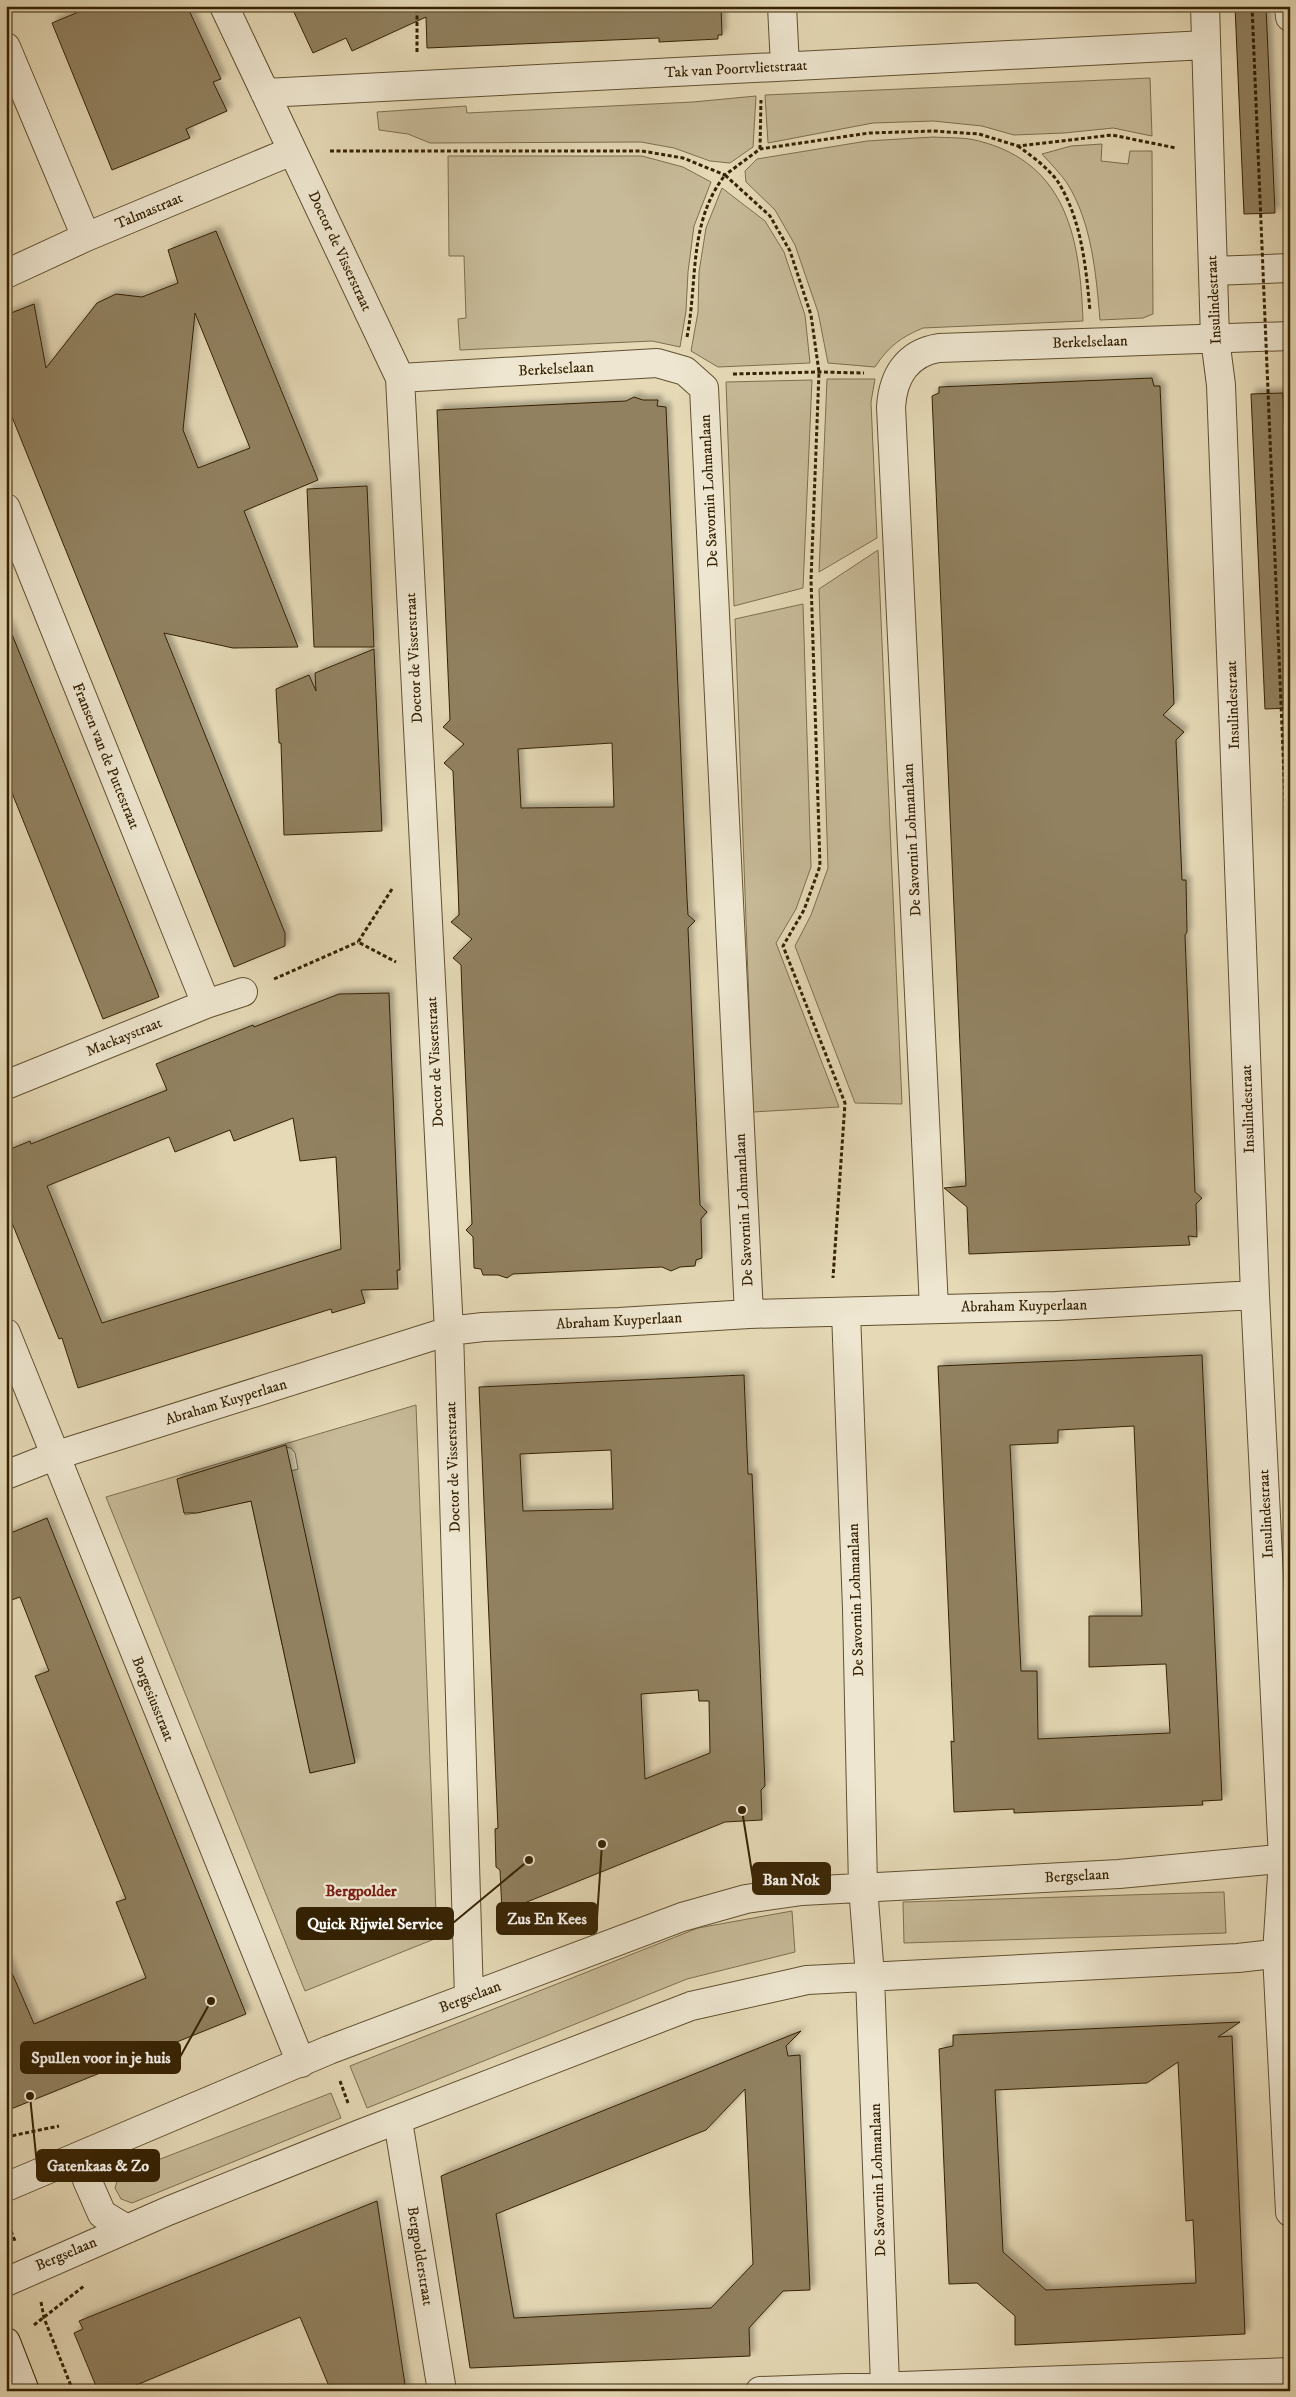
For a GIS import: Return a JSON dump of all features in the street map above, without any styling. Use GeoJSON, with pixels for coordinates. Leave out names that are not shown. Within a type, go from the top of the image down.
{"type":"FeatureCollection","features":[{"type":"Feature","properties":{"kind":"street","name":"Doctor de Visserstraat"},"geometry":{"type":"LineString","coordinates":[[224,6],[400,378],[449,1331],[470,1997]]}},
{"type":"Feature","properties":{"kind":"street"},"geometry":{"type":"LineString","coordinates":[[773,67],[782,6]]}},
{"type":"Feature","properties":{"kind":"street","name":"Insulindestraat"},"geometry":{"type":"LineString","coordinates":[[1205,6],[1215,339],[1221,385],[1255,1294],[1286,1858],[1283,1953],[1290,2212]]}},
{"type":"Feature","properties":{"kind":"street"},"geometry":{"type":"LineString","coordinates":[[1289,6],[1290,17]]}},
{"type":"Feature","properties":{"kind":"street","name":"Tak van Poortvlietstraat"},"geometry":{"type":"LineString","coordinates":[[265,93],[1206,45]]}},
{"type":"Feature","properties":{"kind":"street"},"geometry":{"type":"LineString","coordinates":[[6,46],[86,237]]}},
{"type":"Feature","properties":{"kind":"street","name":"Talmastraat"},"geometry":{"type":"LineString","coordinates":[[6,274],[86,237],[292,151]]}},
{"type":"Feature","properties":{"kind":"street"},"geometry":{"type":"LineString","coordinates":[[1213,271],[1290,268]]}},
{"type":"Feature","properties":{"kind":"street","name":"Berkelselaan"},"geometry":{"type":"LineString","coordinates":[[899,374],[915,356],[939,348],[1092,341],[1290,336]]}},
{"type":"Feature","properties":{"kind":"street","name":"Berkelselaan"},"geometry":{"type":"LineString","coordinates":[[400,378],[657,363],[681,370],[704,388]]}},
{"type":"Feature","properties":{"kind":"street","name":"De Savornin Lohmanlaan"},"geometry":{"type":"LineString","coordinates":[[899,374],[893,389],[891,407],[934,1308]]}},
{"type":"Feature","properties":{"kind":"street","name":"De Savornin Lohmanlaan"},"geometry":{"type":"LineString","coordinates":[[704,388],[749,1314]]}},
{"type":"Feature","properties":{"kind":"street","name":"Fransen van de Puttestraat"},"geometry":{"type":"LineString","coordinates":[[6,508],[206,1004]]}},
{"type":"Feature","properties":{"kind":"street","name":"Mackaystraat"},"geometry":{"type":"LineString","coordinates":[[6,1085],[206,1004],[243,992]]}},
{"type":"Feature","properties":{"kind":"street","name":"Abraham Kuyperlaan"},"geometry":{"type":"LineString","coordinates":[[6,1475],[54,1456],[449,1331],[483,1327],[619,1322],[749,1314],[1056,1306],[1255,1294]]}},
{"type":"Feature","properties":{"kind":"street","name":"De Savornin Lohmanlaan"},"geometry":{"type":"LineString","coordinates":[[846,1312],[857,1609],[863,1887]]}},
{"type":"Feature","properties":{"kind":"street","name":"Borgesiusstraat"},"geometry":{"type":"LineString","coordinates":[[6,1333],[54,1456],[302,2063]]}},
{"type":"Feature","properties":{"kind":"street","name":"Bergselaan"},"geometry":{"type":"LineString","coordinates":[[6,2187],[329,2050],[682,1918],[746,1899],[802,1891],[1119,1874],[1286,1858]]}},
{"type":"Feature","properties":{"kind":"street"},"geometry":{"type":"LineString","coordinates":[[863,1887],[870,1976]]}},
{"type":"Feature","properties":{"kind":"street","name":"Bergselaan"},"geometry":{"type":"LineString","coordinates":[[6,2282],[127,2229],[360,2134],[398,2121],[691,2006],[807,1980],[1238,1958],[1283,1953]]}},
{"type":"Feature","properties":{"kind":"street","name":"De Savornin Lohmanlaan"},"geometry":{"type":"LineString","coordinates":[[870,1976],[885,2385]]}},
{"type":"Feature","properties":{"kind":"street","name":"Bergpolderstraat"},"geometry":{"type":"LineString","coordinates":[[398,2121],[442,2391]]}},
{"type":"Feature","properties":{"kind":"street","name":"Bergselaan"},"geometry":{"type":"LineString","coordinates":[[89,2152],[87,2180],[102,2214],[127,2229]]}},
{"type":"Feature","properties":{"kind":"street"},"geometry":{"type":"LineString","coordinates":[[6,2342],[25,2391]]}},
{"type":"Feature","properties":{"kind":"street"},"geometry":{"type":"LineString","coordinates":[[760,2391],[885,2385],[1290,2372]]}},
{"type":"Feature","properties":{"kind":"path"},"geometry":{"type":"LineString","coordinates":[[416,85],[417,6]]}},
{"type":"Feature","properties":{"kind":"path"},"geometry":{"type":"LineString","coordinates":[[1252,6],[1290,920]]}},
{"type":"Feature","properties":{"kind":"path"},"geometry":{"type":"LineString","coordinates":[[760,149],[773,67]]}},
{"type":"Feature","properties":{"kind":"path"},"geometry":{"type":"LineString","coordinates":[[681,370],[692,312],[694,272],[700,226],[716,188],[725,175],[760,149],[869,133],[933,131],[979,134],[1018,146],[1035,158],[1059,184],[1075,217],[1086,268],[1092,341]]}},
{"type":"Feature","properties":{"kind":"path"},"geometry":{"type":"LineString","coordinates":[[1018,146],[1112,134],[1208,155]]}},
{"type":"Feature","properties":{"kind":"path"},"geometry":{"type":"LineString","coordinates":[[292,151],[642,151],[683,158],[725,175],[770,216],[790,251],[811,315],[820,372],[811,580],[820,866],[804,910],[783,946],[846,1103],[832,1278]]}},
{"type":"Feature","properties":{"kind":"path"},"geometry":{"type":"LineString","coordinates":[[704,388],[722,375],[820,372],[899,374]]}},
{"type":"Feature","properties":{"kind":"path"},"geometry":{"type":"LineString","coordinates":[[243,992],[358,942]]}},
{"type":"Feature","properties":{"kind":"path"},"geometry":{"type":"LineString","coordinates":[[329,2050],[360,2134]]}},
{"type":"Feature","properties":{"kind":"shaded area"},"geometry":{"type":"Polygon","coordinates":[[[1150,78],[1152,136],[1113,128],[1064,133],[1014,135],[982,126],[933,121],[873,123],[768,143],[765,95],[1150,78]]]}},
{"type":"Feature","properties":{"kind":"shaded area"},"geometry":{"type":"Polygon","coordinates":[[[756,96],[753,147],[730,163],[710,161],[674,148],[641,142],[430,143],[408,134],[379,130],[377,112],[466,106],[467,113],[693,102],[756,96]]]}},
{"type":"Feature","properties":{"kind":"shaded area"},"geometry":{"type":"Polygon","coordinates":[[[933,137],[974,140],[1009,152],[1033,168],[1051,187],[1064,210],[1073,235],[1078,263],[1083,321],[923,328],[896,343],[875,367],[828,363],[818,312],[795,245],[775,210],[746,182],[745,171],[757,159],[867,141],[933,137]]]}},
{"type":"Feature","properties":{"kind":"shaded area"},"geometry":{"type":"Polygon","coordinates":[[[1102,144],[1101,161],[1128,164],[1130,151],[1152,151],[1153,314],[1143,318],[1100,320],[1091,249],[1082,215],[1067,183],[1042,154],[1071,146],[1102,144]]]}},
{"type":"Feature","properties":{"kind":"shaded area"},"geometry":{"type":"Polygon","coordinates":[[[448,156],[642,156],[683,167],[711,182],[694,226],[688,272],[686,311],[680,347],[652,341],[460,350],[458,319],[466,318],[464,256],[449,256],[448,156]]]}},
{"type":"Feature","properties":{"kind":"shaded area"},"geometry":{"type":"Polygon","coordinates":[[[722,188],[765,221],[784,252],[805,315],[810,363],[718,367],[691,351],[698,312],[699,272],[706,228],[722,188]]]}},
{"type":"Feature","properties":{"kind":"shaded area"},"geometry":{"type":"Polygon","coordinates":[[[827,379],[875,379],[871,402],[877,538],[819,572],[827,379]]]}},
{"type":"Feature","properties":{"kind":"shaded area"},"geometry":{"type":"Polygon","coordinates":[[[812,380],[803,588],[734,606],[726,382],[812,380]]]}},
{"type":"Feature","properties":{"kind":"shaded area"},"geometry":{"type":"Polygon","coordinates":[[[878,550],[902,1104],[855,1103],[795,946],[811,915],[828,868],[819,589],[878,550]]]}},
{"type":"Feature","properties":{"kind":"shaded area"},"geometry":{"type":"Polygon","coordinates":[[[803,604],[811,867],[796,909],[776,943],[839,1107],[753,1112],[735,619],[803,604]]]}},
{"type":"Feature","properties":{"kind":"shaded area"},"geometry":{"type":"Polygon","coordinates":[[[416,1405],[437,1938],[305,1991],[106,1497],[416,1405]],[[282,1447],[177,1479],[185,1515],[251,1501],[310,1773],[355,1762],[291,1471],[298,1469],[295,1453],[291,1448],[282,1447]]]}},
{"type":"Feature","properties":{"kind":"shaded area"},"geometry":{"type":"Polygon","coordinates":[[[1224,1892],[1226,1933],[904,1943],[903,1902],[1224,1892]]]}},
{"type":"Feature","properties":{"kind":"shaded area"},"geometry":{"type":"Polygon","coordinates":[[[792,1911],[795,1952],[687,1979],[367,2108],[350,2066],[698,1928],[792,1911]]]}},
{"type":"Feature","properties":{"kind":"shaded area"},"geometry":{"type":"Polygon","coordinates":[[[331,2093],[341,2118],[132,2203],[121,2199],[115,2188],[119,2175],[331,2093]]]}},
{"type":"Feature","properties":{"kind":"building"},"geometry":{"type":"Polygon","coordinates":[[[93,6],[187,6],[221,79],[213,82],[227,111],[186,129],[190,138],[112,170],[52,23],[93,6]]]}},
{"type":"Feature","properties":{"kind":"building"},"geometry":{"type":"Polygon","coordinates":[[[291,6],[721,6],[722,35],[718,35],[718,39],[659,42],[659,38],[427,48],[426,17],[352,51],[346,38],[313,53],[291,6]]]}},
{"type":"Feature","properties":{"kind":"building"},"geometry":{"type":"Polygon","coordinates":[[[1235,6],[1266,6],[1275,213],[1244,214],[1235,6]]]}},
{"type":"Feature","properties":{"kind":"building"},"geometry":{"type":"Polygon","coordinates":[[[216,231],[318,480],[244,511],[298,647],[233,648],[164,633],[285,933],[285,946],[234,967],[6,402],[6,315],[34,304],[46,368],[97,303],[116,294],[142,297],[178,283],[168,250],[216,231]],[[195,313],[183,430],[198,468],[250,448],[195,313]]]}},
{"type":"Feature","properties":{"kind":"building"},"geometry":{"type":"Polygon","coordinates":[[[1152,378],[1154,386],[1160,386],[1174,704],[1163,715],[1184,732],[1176,740],[1182,880],[1186,880],[1187,932],[1185,935],[1195,1192],[1202,1198],[1196,1204],[1197,1237],[1188,1236],[1190,1245],[969,1254],[967,1207],[944,1188],[966,1186],[932,396],[939,393],[939,387],[1152,378]]]}},
{"type":"Feature","properties":{"kind":"building"},"geometry":{"type":"Polygon","coordinates":[[[1283,393],[1290,551],[1290,708],[1265,709],[1251,394],[1283,393]]]}},
{"type":"Feature","properties":{"kind":"building"},"geometry":{"type":"Polygon","coordinates":[[[634,397],[643,400],[658,400],[657,406],[666,407],[687,898],[688,915],[695,921],[688,928],[700,1205],[707,1212],[701,1219],[702,1258],[696,1260],[695,1266],[680,1267],[671,1271],[662,1267],[513,1274],[507,1278],[498,1275],[483,1275],[481,1269],[474,1268],[473,1237],[466,1230],[472,1224],[461,965],[453,958],[472,939],[451,922],[459,915],[453,771],[444,763],[464,744],[443,727],[450,720],[437,410],[626,401],[634,397]],[[612,743],[518,749],[521,808],[614,807],[612,743]]]}},
{"type":"Feature","properties":{"kind":"building"},"geometry":{"type":"Polygon","coordinates":[[[367,486],[374,647],[314,647],[307,489],[367,486]]]}},
{"type":"Feature","properties":{"kind":"building"},"geometry":{"type":"Polygon","coordinates":[[[7,622],[159,997],[103,1019],[6,778],[7,622]]]}},
{"type":"Feature","properties":{"kind":"building"},"geometry":{"type":"Polygon","coordinates":[[[374,649],[382,831],[284,835],[281,743],[279,743],[276,689],[309,675],[316,691],[315,673],[374,649]]]}},
{"type":"Feature","properties":{"kind":"building"},"geometry":{"type":"Polygon","coordinates":[[[389,993],[400,1270],[397,1270],[398,1289],[361,1290],[365,1303],[332,1313],[331,1309],[78,1388],[62,1338],[59,1339],[6,1208],[6,1151],[30,1141],[31,1144],[167,1090],[156,1064],[253,1025],[254,1027],[339,994],[389,993]],[[293,1118],[234,1141],[230,1130],[175,1152],[169,1137],[47,1186],[102,1323],[341,1249],[336,1157],[300,1161],[293,1118]]]}},
{"type":"Feature","properties":{"kind":"building"},"geometry":{"type":"Polygon","coordinates":[[[1202,1355],[1222,1800],[1202,1801],[1203,1805],[1014,1813],[1014,1809],[954,1812],[951,1741],[954,1742],[938,1366],[1202,1355]],[[1134,1426],[1058,1430],[1058,1443],[1010,1445],[1021,1671],[1037,1671],[1038,1739],[1170,1733],[1166,1664],[1089,1667],[1089,1616],[1142,1616],[1134,1426]]]}},
{"type":"Feature","properties":{"kind":"building"},"geometry":{"type":"Polygon","coordinates":[[[744,1375],[748,1474],[752,1474],[765,1786],[761,1790],[762,1820],[725,1822],[502,1912],[500,1870],[496,1867],[495,1829],[498,1828],[479,1387],[744,1375]],[[611,1450],[520,1454],[523,1511],[613,1509],[611,1450]],[[698,1690],[641,1694],[645,1779],[710,1753],[709,1701],[699,1701],[698,1690]]]}},
{"type":"Feature","properties":{"kind":"building"},"geometry":{"type":"Polygon","coordinates":[[[286,1445],[355,1763],[310,1773],[251,1501],[197,1513],[184,1513],[177,1479],[286,1445]]]}},
{"type":"Feature","properties":{"kind":"building"},"geometry":{"type":"Polygon","coordinates":[[[47,1518],[246,2014],[6,2111],[6,1959],[34,2024],[146,1978],[116,1902],[126,1899],[35,1676],[49,1671],[20,1597],[6,1602],[6,1535],[47,1518]]]}},
{"type":"Feature","properties":{"kind":"building"},"geometry":{"type":"Polygon","coordinates":[[[1240,2022],[1218,2037],[1232,2036],[1245,2334],[1015,2345],[1015,2316],[977,2283],[949,2284],[939,2049],[953,2046],[953,2035],[1240,2022]],[[1178,2062],[1147,2083],[995,2090],[1003,2252],[1046,2290],[1196,2283],[1193,2220],[1186,2221],[1178,2062]]]}},
{"type":"Feature","properties":{"kind":"building"},"geometry":{"type":"Polygon","coordinates":[[[801,2031],[786,2046],[788,2056],[800,2055],[810,2290],[783,2291],[749,2328],[750,2356],[470,2368],[441,2176],[801,2031]],[[745,2089],[706,2130],[496,2214],[514,2318],[711,2308],[753,2264],[745,2089]]]}},
{"type":"Feature","properties":{"kind":"building"},"geometry":{"type":"Polygon","coordinates":[[[377,2201],[406,2391],[331,2391],[300,2317],[122,2391],[98,2391],[74,2333],[83,2329],[79,2321],[377,2201]]]}},
{"type":"Feature","properties":{"kind":"place","name":"Ban Nok"},"geometry":{"type":"Point","coordinates":[742,1810]}},
{"type":"Feature","properties":{"kind":"place","name":"Zus En Kees"},"geometry":{"type":"Point","coordinates":[602,1844]}},
{"type":"Feature","properties":{"kind":"place","name":"Quick Rijwiel Service"},"geometry":{"type":"Point","coordinates":[529,1860]}},
{"type":"Feature","properties":{"kind":"place","name":"Spullen voor in je huis"},"geometry":{"type":"Point","coordinates":[211,2001]}},
{"type":"Feature","properties":{"kind":"place","name":"Gatenkaas & Zo"},"geometry":{"type":"Point","coordinates":[30,2096]}},
{"type":"Feature","properties":{"kind":"district","name":"Bergpolder"},"geometry":{"type":"Point","coordinates":[361,1891]}}]}
